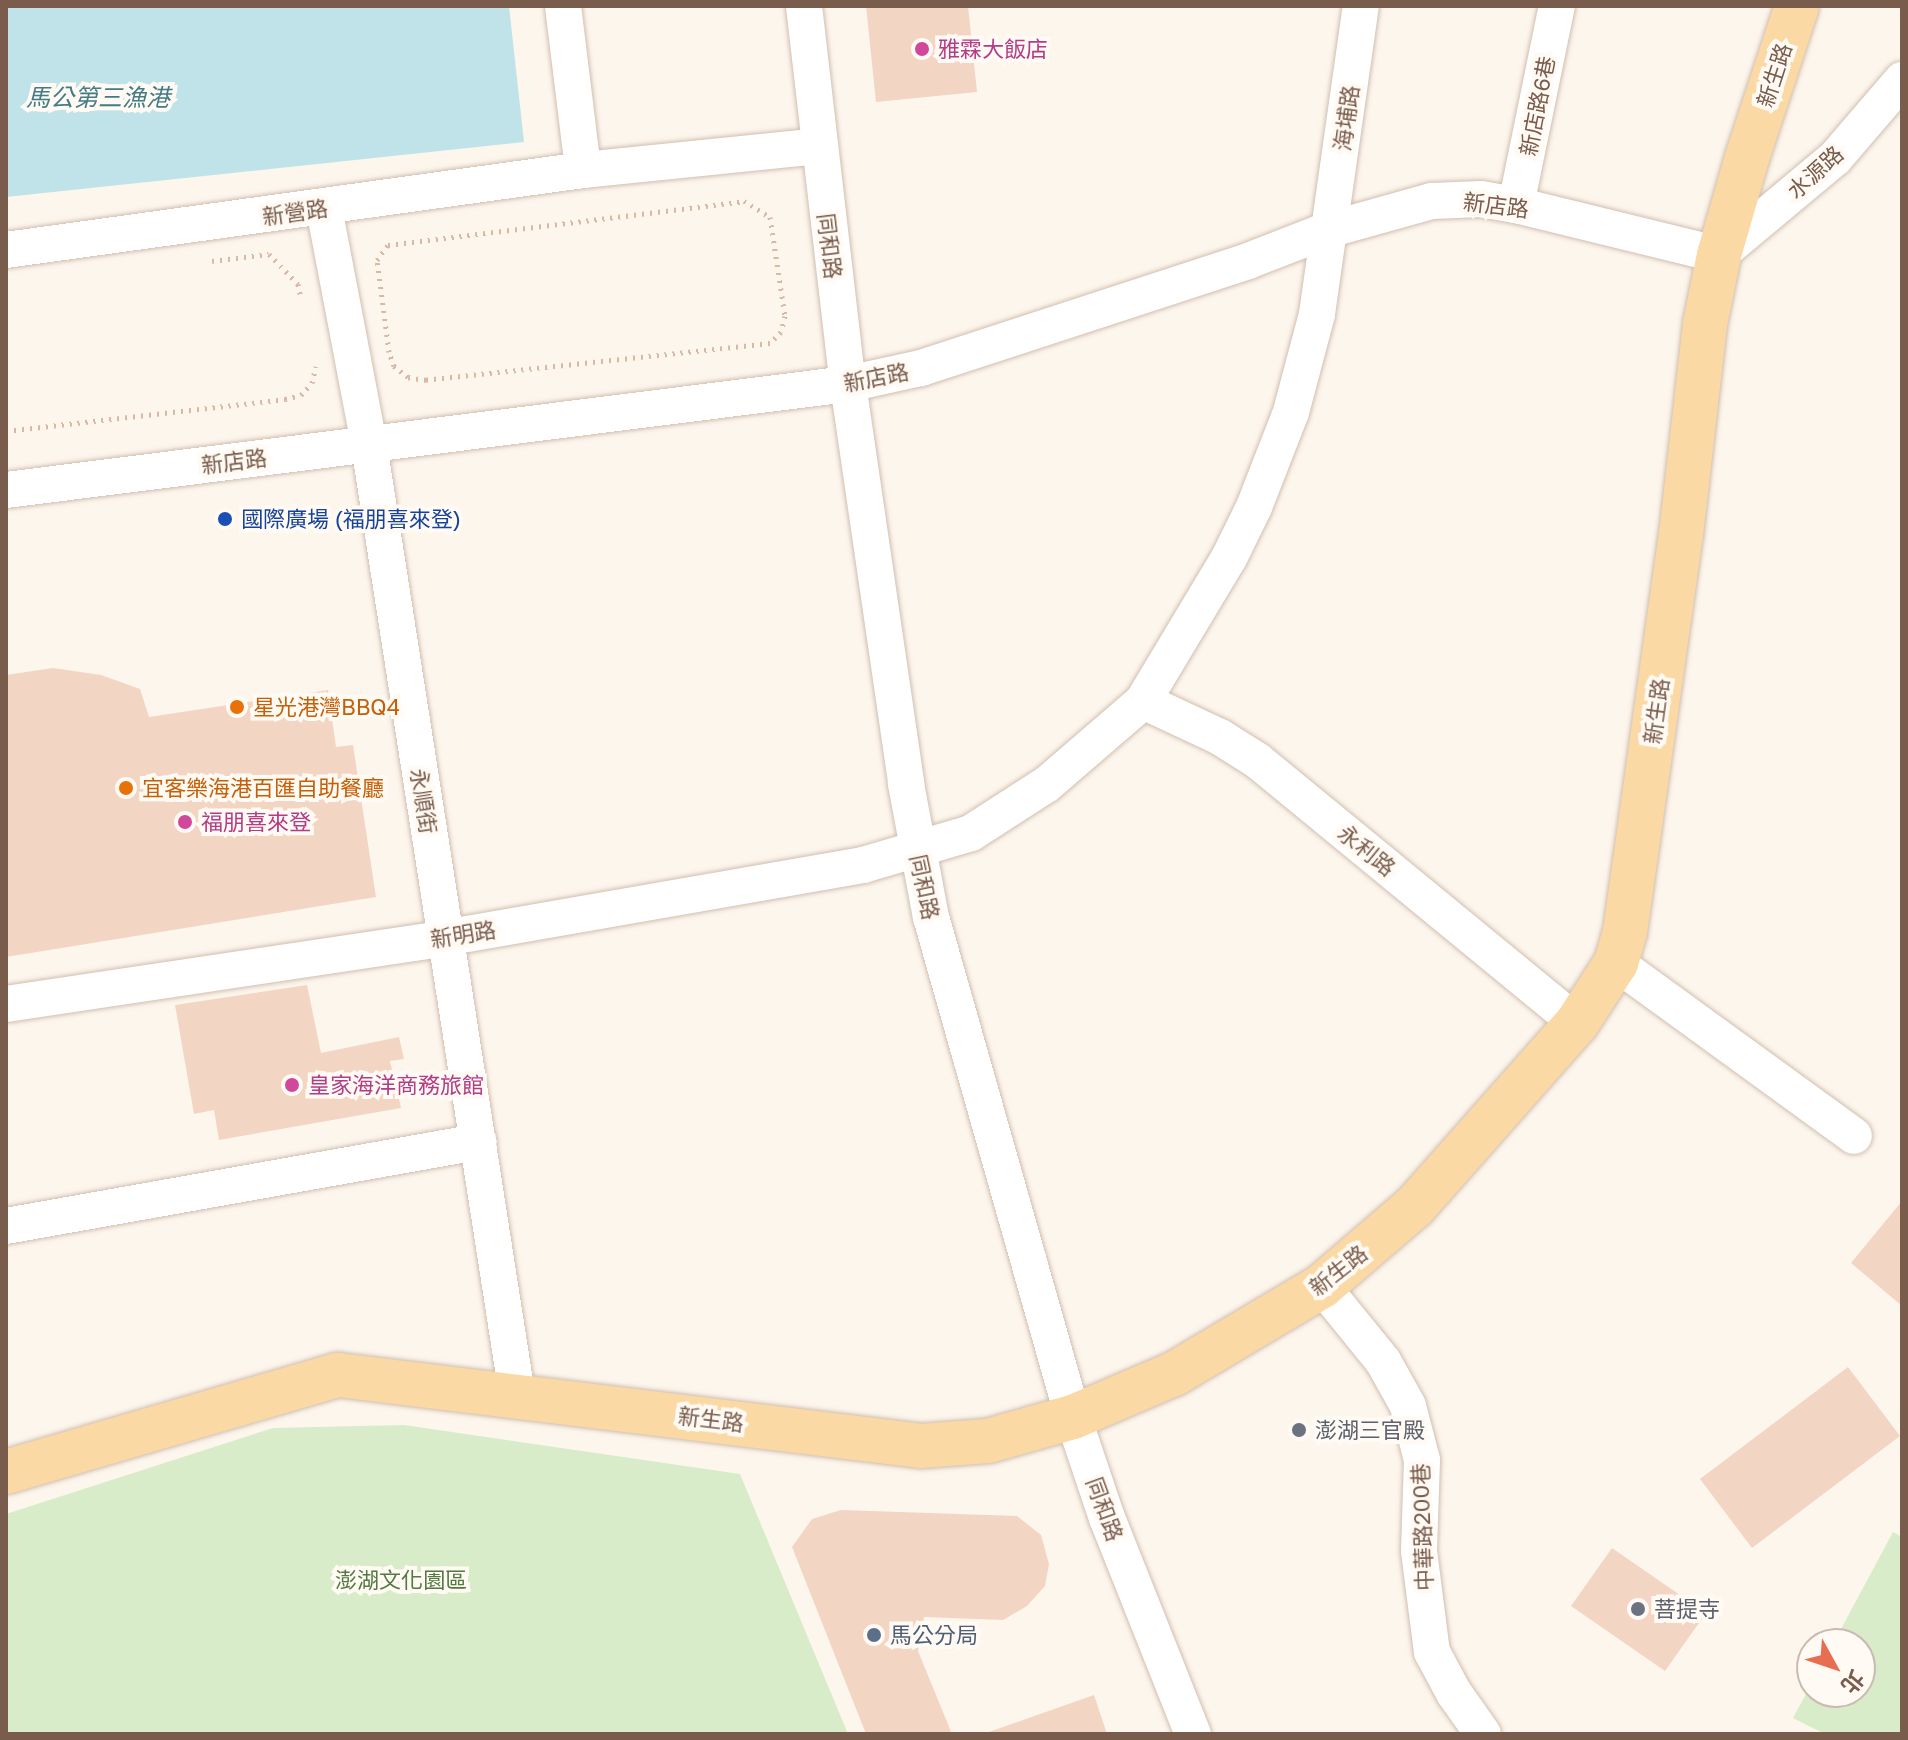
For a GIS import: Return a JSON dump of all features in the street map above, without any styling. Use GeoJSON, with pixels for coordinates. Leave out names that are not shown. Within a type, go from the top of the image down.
{"type":"FeatureCollection","features":[{"type":"Feature","properties":{"kind":"main road","name":"新生路"},"geometry":{"type":"LineString","coordinates":[[6,1472],[338,1375],[517,1394],[921,1446],[988,1441],[1073,1417],[1174,1374],[1322,1286],[1415,1206],[1577,1023],[1616,963],[1625,932],[1679,550],[1705,324],[1719,255],[1797,6]]}},
{"type":"Feature","properties":{"kind":"street"},"geometry":{"type":"LineString","coordinates":[[563,6],[583,170]]}},
{"type":"Feature","properties":{"kind":"street","name":"同和路"},"geometry":{"type":"LineString","coordinates":[[804,6],[848,384],[917,851],[931,917],[1073,1417],[1107,1518],[1193,1734]]}},
{"type":"Feature","properties":{"kind":"street","name":"海埔路"},"geometry":{"type":"LineString","coordinates":[[1143,701],[1229,558],[1254,507],[1291,412],[1317,314],[1361,6]]}},
{"type":"Feature","properties":{"kind":"street","name":"新店路6巷"},"geometry":{"type":"LineString","coordinates":[[1516,205],[1557,6]]}},
{"type":"Feature","properties":{"kind":"street","name":"水源路"},"geometry":{"type":"LineString","coordinates":[[1719,255],[1835,158],[1902,80]]}},
{"type":"Feature","properties":{"kind":"street","name":"新營路"},"geometry":{"type":"LineString","coordinates":[[6,250],[583,170],[818,146]]}},
{"type":"Feature","properties":{"kind":"street","name":"新店路"},"geometry":{"type":"LineString","coordinates":[[6,490],[848,384],[921,368],[1248,261],[1328,230],[1432,201],[1481,199],[1516,205],[1719,255]]}},
{"type":"Feature","properties":{"kind":"street","name":"永順街"},"geometry":{"type":"LineString","coordinates":[[324,208],[369,445],[517,1394]]}},
{"type":"Feature","properties":{"kind":"street","name":"新明路"},"geometry":{"type":"LineString","coordinates":[[6,1004],[445,938],[863,865],[917,851],[971,833],[1002,816],[1108,734],[1143,701]]}},
{"type":"Feature","properties":{"kind":"street","name":"永利路"},"geometry":{"type":"LineString","coordinates":[[1143,701],[1220,737],[1258,761],[1577,1023]]}},
{"type":"Feature","properties":{"kind":"street"},"geometry":{"type":"LineString","coordinates":[[1616,963],[1854,1136]]}},
{"type":"Feature","properties":{"kind":"street"},"geometry":{"type":"LineString","coordinates":[[6,1226],[479,1142]]}},
{"type":"Feature","properties":{"kind":"street","name":"中華路200巷"},"geometry":{"type":"LineString","coordinates":[[1322,1286],[1383,1361],[1408,1406],[1422,1460],[1419,1551],[1432,1652],[1454,1693],[1483,1734]]}},
{"type":"Feature","properties":{"kind":"path"},"geometry":{"type":"LineString","coordinates":[[744,201],[770,217],[785,316],[781,332],[770,343],[426,380],[408,377],[394,366],[389,352],[377,260],[388,245],[744,201]]}},
{"type":"Feature","properties":{"kind":"path"},"geometry":{"type":"LineString","coordinates":[[207,261],[269,254],[298,284],[304,311]]}},
{"type":"Feature","properties":{"kind":"path"},"geometry":{"type":"LineString","coordinates":[[6,431],[301,395],[312,383],[316,364],[313,351]]}},
{"type":"Feature","properties":{"kind":"green space","name":"澎湖文化園區"},"geometry":{"type":"Polygon","coordinates":[[[404,1425],[740,1474],[848,1734],[6,1734],[6,1514],[273,1428],[404,1425]]]}},
{"type":"Feature","properties":{"kind":"green space"},"geometry":{"type":"Polygon","coordinates":[[[1893,1532],[1902,1537],[1902,1734],[1825,1734],[1793,1718],[1798,1708],[1876,1708],[1876,1628],[1842,1628],[1893,1532]]]}},
{"type":"Feature","properties":{"kind":"water","name":"馬公第三漁港"},"geometry":{"type":"Polygon","coordinates":[[[6,6],[509,6],[524,142],[6,197],[6,6]]]}},
{"type":"Feature","properties":{"kind":"building","name":"雅霖大飯店"},"geometry":{"type":"Polygon","coordinates":[[[866,6],[968,6],[977,92],[876,102],[866,6]]]}},
{"type":"Feature","properties":{"kind":"building","name":"福朋喜來登"},"geometry":{"type":"Polygon","coordinates":[[[53,668],[101,675],[140,689],[149,717],[328,690],[336,747],[353,745],[376,897],[6,957],[6,675],[53,668]]]}},
{"type":"Feature","properties":{"kind":"building","name":"皇家海洋商務旅館"},"geometry":{"type":"Polygon","coordinates":[[[307,985],[321,1053],[399,1037],[404,1059],[390,1061],[401,1108],[219,1140],[214,1110],[194,1114],[175,1005],[307,985]]]}},
{"type":"Feature","properties":{"kind":"building"},"geometry":{"type":"Polygon","coordinates":[[[1902,1201],[1902,1306],[1851,1263],[1902,1201]]]}},
{"type":"Feature","properties":{"kind":"building"},"geometry":{"type":"Polygon","coordinates":[[[1848,1367],[1900,1436],[1752,1548],[1700,1479],[1848,1367]]]}},
{"type":"Feature","properties":{"kind":"building","name":"馬公分局"},"geometry":{"type":"Polygon","coordinates":[[[841,1510],[1017,1516],[1041,1535],[1049,1564],[1045,1586],[1027,1606],[1003,1620],[924,1617],[918,1651],[952,1734],[866,1734],[792,1547],[812,1519],[841,1510]]]}},
{"type":"Feature","properties":{"kind":"building","name":"菩提寺"},"geometry":{"type":"Polygon","coordinates":[[[1612,1548],[1706,1613],[1665,1671],[1571,1606],[1612,1548]]]}},
{"type":"Feature","properties":{"kind":"building"},"geometry":{"type":"Polygon","coordinates":[[[1094,1695],[1107,1734],[983,1734],[1094,1695]]]}},
{"type":"Feature","properties":{"kind":"place","name":"雅霖大飯店"},"geometry":{"type":"Point","coordinates":[922,49]}},
{"type":"Feature","properties":{"kind":"place","name":"國際廣場 (福朋喜來登)"},"geometry":{"type":"Point","coordinates":[225,519]}},
{"type":"Feature","properties":{"kind":"place","name":"星光港灣BBQ4"},"geometry":{"type":"Point","coordinates":[237,707]}},
{"type":"Feature","properties":{"kind":"place","name":"宜客樂海港百匯自助餐廳"},"geometry":{"type":"Point","coordinates":[126,788]}},
{"type":"Feature","properties":{"kind":"place","name":"福朋喜來登"},"geometry":{"type":"Point","coordinates":[185,822]}},
{"type":"Feature","properties":{"kind":"place","name":"皇家海洋商務旅館"},"geometry":{"type":"Point","coordinates":[292,1085]}},
{"type":"Feature","properties":{"kind":"place","name":"澎湖三官殿"},"geometry":{"type":"Point","coordinates":[1299,1430]}},
{"type":"Feature","properties":{"kind":"place","name":"菩提寺"},"geometry":{"type":"Point","coordinates":[1638,1609]}},
{"type":"Feature","properties":{"kind":"place","name":"馬公分局"},"geometry":{"type":"Point","coordinates":[874,1635]}}]}
